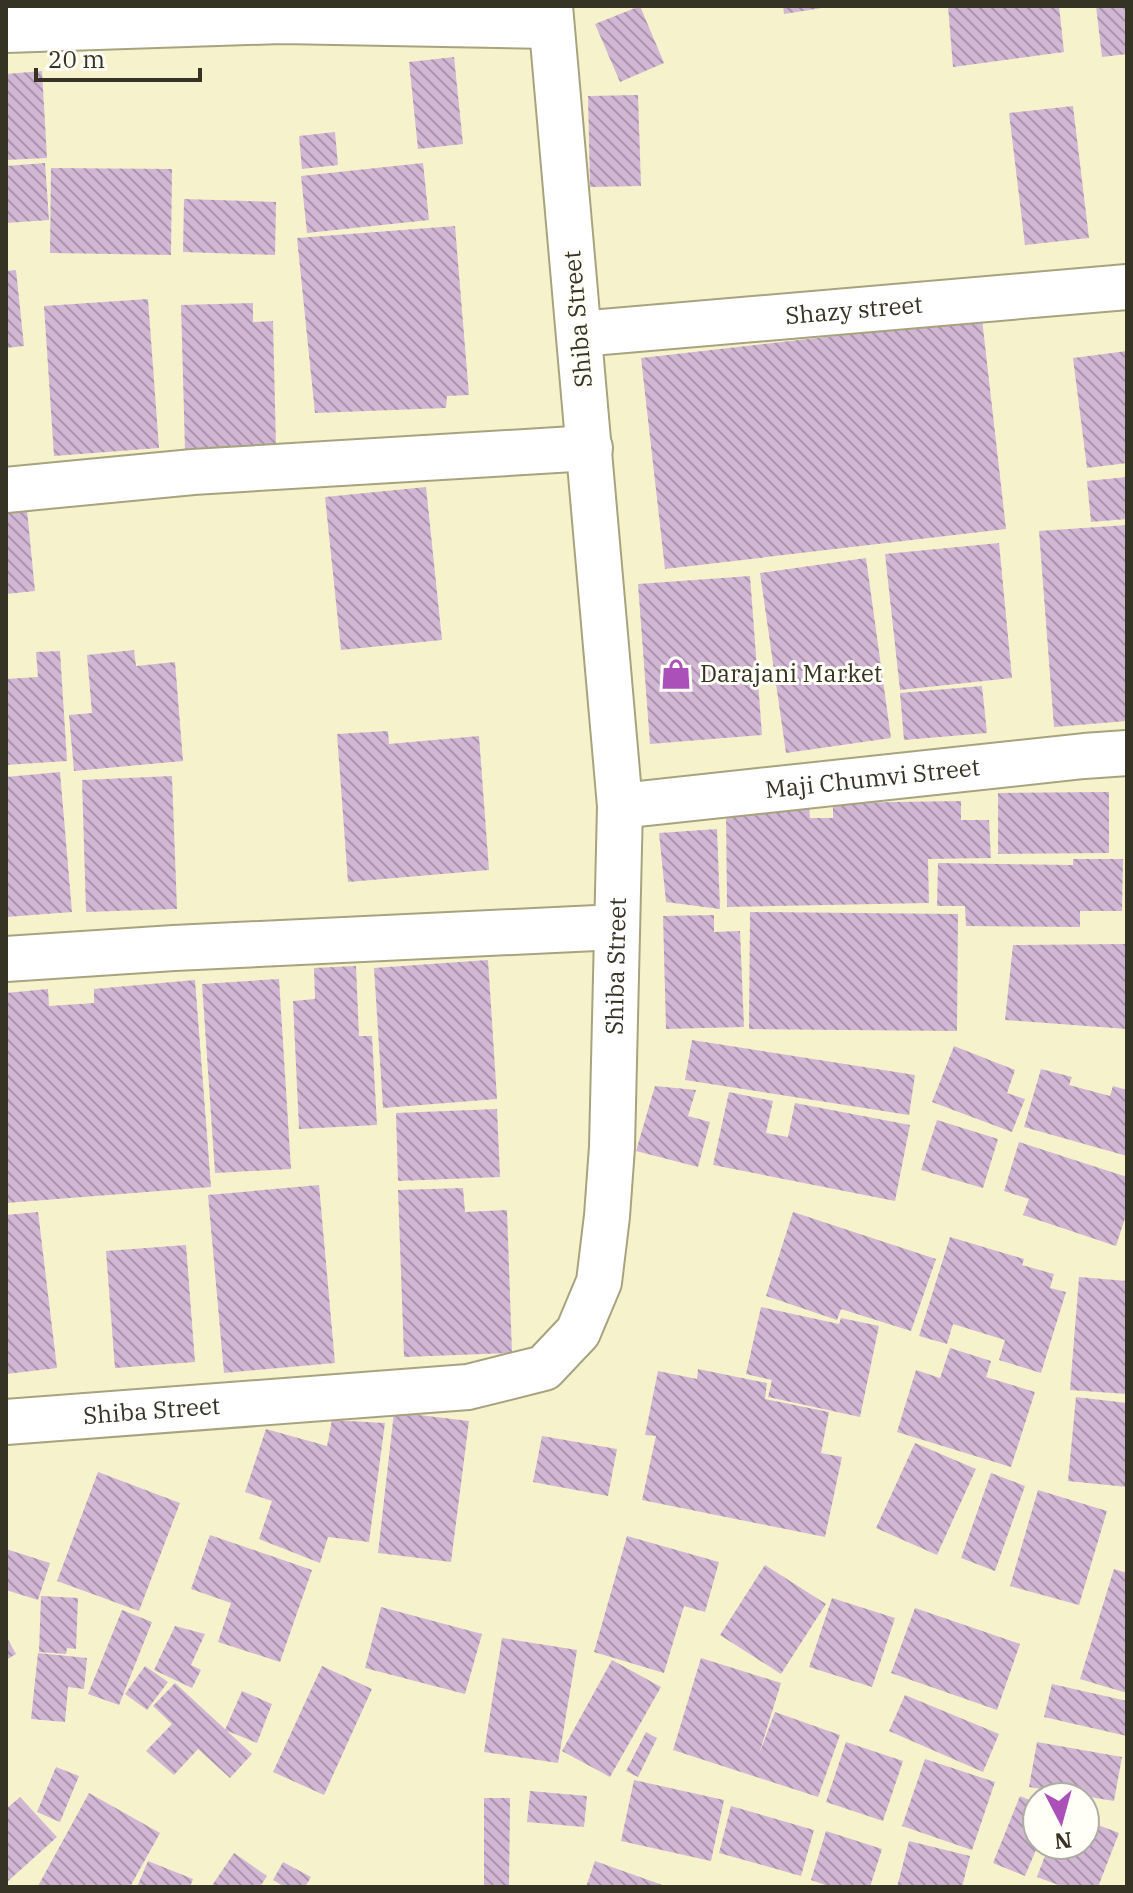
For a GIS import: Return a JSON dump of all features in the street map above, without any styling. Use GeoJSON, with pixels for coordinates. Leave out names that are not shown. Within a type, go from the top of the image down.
{"type":"FeatureCollection","features":[{"type":"Feature","properties":{"kind":"street"},"geometry":{"type":"LineString","coordinates":[[6,30],[550,16]]}},
{"type":"Feature","properties":{"kind":"street","name":"Shiba Street"},"geometry":{"type":"LineString","coordinates":[[6,1422],[468,1387],[544,1368],[578,1332],[599,1282],[612,1147],[620,806],[550,16]]}},
{"type":"Feature","properties":{"kind":"street","name":"Shazy street"},"geometry":{"type":"LineString","coordinates":[[579,334],[1127,287]]}},
{"type":"Feature","properties":{"kind":"street"},"geometry":{"type":"LineString","coordinates":[[6,490],[193,472],[590,448]]}},
{"type":"Feature","properties":{"kind":"street","name":"Maji Chumvi Street"},"geometry":{"type":"LineString","coordinates":[[620,806],[1127,753]]}},
{"type":"Feature","properties":{"kind":"street"},"geometry":{"type":"LineString","coordinates":[[6,959],[617,927]]}},
{"type":"Feature","properties":{"kind":"building"},"geometry":{"type":"Polygon","coordinates":[[[640,6],[664,63],[620,82],[595,24],[640,6]]]}},
{"type":"Feature","properties":{"kind":"building"},"geometry":{"type":"Polygon","coordinates":[[[783,6],[822,6],[822,8],[784,14],[783,6]]]}},
{"type":"Feature","properties":{"kind":"building"},"geometry":{"type":"Polygon","coordinates":[[[948,6],[1059,6],[1064,52],[953,67],[948,6]]]}},
{"type":"Feature","properties":{"kind":"building"},"geometry":{"type":"Polygon","coordinates":[[[1096,6],[1127,6],[1127,54],[1102,57],[1096,6]]]}},
{"type":"Feature","properties":{"kind":"building"},"geometry":{"type":"Polygon","coordinates":[[[454,57],[463,144],[418,149],[409,62],[454,57]]]}},
{"type":"Feature","properties":{"kind":"building"},"geometry":{"type":"Polygon","coordinates":[[[42,71],[47,158],[6,160],[6,74],[42,71]]]}},
{"type":"Feature","properties":{"kind":"building"},"geometry":{"type":"Polygon","coordinates":[[[638,95],[641,186],[590,187],[588,96],[638,95]]]}},
{"type":"Feature","properties":{"kind":"building"},"geometry":{"type":"Polygon","coordinates":[[[1073,106],[1089,238],[1025,245],[1009,113],[1073,106]]]}},
{"type":"Feature","properties":{"kind":"building"},"geometry":{"type":"Polygon","coordinates":[[[335,132],[338,165],[302,169],[299,136],[335,132]]]}},
{"type":"Feature","properties":{"kind":"building"},"geometry":{"type":"Polygon","coordinates":[[[45,163],[49,220],[6,223],[6,166],[45,163]]]}},
{"type":"Feature","properties":{"kind":"building"},"geometry":{"type":"Polygon","coordinates":[[[423,163],[429,220],[307,233],[301,176],[423,163]]]}},
{"type":"Feature","properties":{"kind":"building"},"geometry":{"type":"Polygon","coordinates":[[[51,168],[172,169],[171,255],[50,253],[51,168]]]}},
{"type":"Feature","properties":{"kind":"building"},"geometry":{"type":"Polygon","coordinates":[[[184,199],[276,202],[275,255],[183,252],[184,199]]]}},
{"type":"Feature","properties":{"kind":"building"},"geometry":{"type":"Polygon","coordinates":[[[455,226],[469,395],[447,396],[446,408],[315,413],[297,238],[455,226]]]}},
{"type":"Feature","properties":{"kind":"building"},"geometry":{"type":"Polygon","coordinates":[[[16,270],[24,346],[6,348],[6,271],[16,270]]]}},
{"type":"Feature","properties":{"kind":"building"},"geometry":{"type":"Polygon","coordinates":[[[148,299],[159,448],[54,456],[44,306],[148,299]]]}},
{"type":"Feature","properties":{"kind":"building"},"geometry":{"type":"Polygon","coordinates":[[[253,303],[253,322],[273,321],[276,447],[185,450],[181,305],[253,303]]]}},
{"type":"Feature","properties":{"kind":"building"},"geometry":{"type":"Polygon","coordinates":[[[982,319],[1006,529],[665,569],[641,358],[982,319]]]}},
{"type":"Feature","properties":{"kind":"building"},"geometry":{"type":"Polygon","coordinates":[[[1127,351],[1127,463],[1087,468],[1073,358],[1127,351]]]}},
{"type":"Feature","properties":{"kind":"building"},"geometry":{"type":"Polygon","coordinates":[[[1127,477],[1127,519],[1091,522],[1087,481],[1127,477]]]}},
{"type":"Feature","properties":{"kind":"building"},"geometry":{"type":"Polygon","coordinates":[[[426,487],[442,640],[341,650],[325,497],[426,487]]]}},
{"type":"Feature","properties":{"kind":"building"},"geometry":{"type":"Polygon","coordinates":[[[27,510],[35,591],[6,594],[6,512],[27,510]]]}},
{"type":"Feature","properties":{"kind":"building"},"geometry":{"type":"Polygon","coordinates":[[[1127,525],[1127,721],[1054,727],[1039,531],[1127,525]]]}},
{"type":"Feature","properties":{"kind":"building"},"geometry":{"type":"Polygon","coordinates":[[[999,543],[1012,678],[900,690],[885,554],[999,543]]]}},
{"type":"Feature","properties":{"kind":"building"},"geometry":{"type":"Polygon","coordinates":[[[866,558],[891,738],[786,753],[760,573],[866,558]]]}},
{"type":"Feature","properties":{"kind":"building"},"geometry":{"type":"Polygon","coordinates":[[[750,576],[762,735],[650,744],[638,584],[750,576]]]}},
{"type":"Feature","properties":{"kind":"building"},"geometry":{"type":"Polygon","coordinates":[[[134,650],[136,666],[175,662],[183,761],[74,771],[69,715],[92,713],[87,655],[134,650]]]}},
{"type":"Feature","properties":{"kind":"building"},"geometry":{"type":"Polygon","coordinates":[[[60,651],[67,761],[6,765],[6,679],[38,677],[36,652],[60,651]]]}},
{"type":"Feature","properties":{"kind":"building"},"geometry":{"type":"Polygon","coordinates":[[[982,686],[987,733],[904,740],[900,693],[982,686]]]}},
{"type":"Feature","properties":{"kind":"building"},"geometry":{"type":"Polygon","coordinates":[[[388,731],[389,744],[479,736],[489,870],[348,882],[337,734],[388,731]]]}},
{"type":"Feature","properties":{"kind":"building"},"geometry":{"type":"Polygon","coordinates":[[[60,772],[72,912],[6,917],[6,777],[60,772]]]}},
{"type":"Feature","properties":{"kind":"building"},"geometry":{"type":"Polygon","coordinates":[[[172,776],[177,909],[86,912],[82,780],[172,776]]]}},
{"type":"Feature","properties":{"kind":"building"},"geometry":{"type":"Polygon","coordinates":[[[1109,792],[1109,853],[998,854],[998,793],[1109,792]]]}},
{"type":"Feature","properties":{"kind":"building"},"geometry":{"type":"Polygon","coordinates":[[[961,801],[961,820],[989,820],[991,858],[928,859],[929,903],[727,907],[726,807],[809,806],[810,818],[833,818],[833,803],[961,801]]]}},
{"type":"Feature","properties":{"kind":"building"},"geometry":{"type":"Polygon","coordinates":[[[717,829],[720,909],[666,902],[659,833],[717,829]]]}},
{"type":"Feature","properties":{"kind":"building"},"geometry":{"type":"Polygon","coordinates":[[[1073,859],[1123,859],[1122,911],[1080,911],[1080,927],[966,926],[965,906],[937,906],[938,863],[1073,865],[1073,859]]]}},
{"type":"Feature","properties":{"kind":"building"},"geometry":{"type":"Polygon","coordinates":[[[750,912],[958,914],[957,1031],[749,1029],[750,912]]]}},
{"type":"Feature","properties":{"kind":"building"},"geometry":{"type":"Polygon","coordinates":[[[714,915],[714,932],[740,931],[744,1027],[666,1029],[663,916],[714,915]]]}},
{"type":"Feature","properties":{"kind":"building"},"geometry":{"type":"Polygon","coordinates":[[[1127,944],[1127,1029],[1005,1020],[1013,945],[1127,944]]]}},
{"type":"Feature","properties":{"kind":"building"},"geometry":{"type":"Polygon","coordinates":[[[488,960],[497,1099],[383,1108],[374,968],[488,960]]]}},
{"type":"Feature","properties":{"kind":"building"},"geometry":{"type":"Polygon","coordinates":[[[356,966],[359,1036],[372,1036],[377,1125],[299,1129],[293,1001],[315,999],[314,968],[356,966]]]}},
{"type":"Feature","properties":{"kind":"building"},"geometry":{"type":"Polygon","coordinates":[[[279,979],[291,1169],[215,1173],[202,984],[279,979]]]}},
{"type":"Feature","properties":{"kind":"building"},"geometry":{"type":"Polygon","coordinates":[[[195,980],[211,1187],[6,1203],[6,993],[48,989],[49,1006],[94,1003],[94,989],[195,980]]]}},
{"type":"Feature","properties":{"kind":"building"},"geometry":{"type":"Polygon","coordinates":[[[692,1040],[915,1075],[909,1115],[685,1080],[692,1040]]]}},
{"type":"Feature","properties":{"kind":"building"},"geometry":{"type":"Polygon","coordinates":[[[954,1046],[1015,1070],[1007,1093],[1025,1099],[1012,1132],[932,1102],[954,1046]]]}},
{"type":"Feature","properties":{"kind":"building"},"geometry":{"type":"Polygon","coordinates":[[[1041,1069],[1072,1077],[1069,1085],[1110,1096],[1113,1086],[1127,1090],[1127,1156],[1024,1127],[1041,1069]]]}},
{"type":"Feature","properties":{"kind":"building"},"geometry":{"type":"Polygon","coordinates":[[[655,1086],[696,1090],[688,1116],[710,1122],[698,1167],[636,1151],[655,1086]]]}},
{"type":"Feature","properties":{"kind":"building"},"geometry":{"type":"Polygon","coordinates":[[[729,1092],[773,1101],[766,1133],[788,1137],[795,1103],[910,1125],[895,1201],[713,1165],[729,1092]]]}},
{"type":"Feature","properties":{"kind":"building"},"geometry":{"type":"Polygon","coordinates":[[[497,1109],[500,1177],[398,1181],[396,1113],[497,1109]]]}},
{"type":"Feature","properties":{"kind":"building"},"geometry":{"type":"Polygon","coordinates":[[[937,1120],[998,1139],[983,1188],[921,1170],[937,1120]]]}},
{"type":"Feature","properties":{"kind":"building"},"geometry":{"type":"Polygon","coordinates":[[[1019,1142],[1127,1177],[1127,1212],[1116,1246],[1023,1215],[1029,1199],[1004,1191],[1019,1142]]]}},
{"type":"Feature","properties":{"kind":"building"},"geometry":{"type":"Polygon","coordinates":[[[319,1185],[335,1363],[224,1373],[208,1195],[319,1185]]]}},
{"type":"Feature","properties":{"kind":"building"},"geometry":{"type":"Polygon","coordinates":[[[463,1188],[465,1212],[507,1210],[512,1353],[404,1357],[398,1190],[463,1188]]]}},
{"type":"Feature","properties":{"kind":"building"},"geometry":{"type":"Polygon","coordinates":[[[38,1212],[57,1368],[6,1374],[6,1215],[38,1212]]]}},
{"type":"Feature","properties":{"kind":"building"},"geometry":{"type":"Polygon","coordinates":[[[793,1212],[936,1259],[911,1331],[841,1309],[837,1320],[766,1296],[793,1212]]]}},
{"type":"Feature","properties":{"kind":"building"},"geometry":{"type":"Polygon","coordinates":[[[950,1237],[1024,1259],[1022,1265],[1054,1274],[1050,1288],[1066,1292],[1041,1373],[999,1360],[1005,1340],[953,1324],[947,1344],[919,1336],[950,1237]]]}},
{"type":"Feature","properties":{"kind":"building"},"geometry":{"type":"Polygon","coordinates":[[[186,1245],[195,1362],[115,1368],[106,1251],[186,1245]]]}},
{"type":"Feature","properties":{"kind":"building"},"geometry":{"type":"Polygon","coordinates":[[[1079,1277],[1127,1281],[1127,1394],[1070,1390],[1079,1277]]]}},
{"type":"Feature","properties":{"kind":"building"},"geometry":{"type":"Polygon","coordinates":[[[761,1307],[839,1324],[841,1318],[879,1326],[860,1417],[768,1397],[772,1380],[746,1374],[761,1307]]]}},
{"type":"Feature","properties":{"kind":"building"},"geometry":{"type":"Polygon","coordinates":[[[950,1348],[991,1361],[986,1377],[1035,1392],[1011,1467],[897,1432],[916,1370],[940,1378],[950,1348]]]}},
{"type":"Feature","properties":{"kind":"building"},"geometry":{"type":"Polygon","coordinates":[[[698,1369],[767,1383],[765,1399],[829,1412],[821,1453],[842,1457],[825,1537],[642,1500],[656,1436],[645,1435],[658,1371],[697,1379],[698,1369]]]}},
{"type":"Feature","properties":{"kind":"building"},"geometry":{"type":"Polygon","coordinates":[[[1076,1397],[1127,1403],[1127,1487],[1068,1481],[1076,1397]]]}},
{"type":"Feature","properties":{"kind":"building"},"geometry":{"type":"Polygon","coordinates":[[[394,1412],[469,1421],[451,1562],[378,1553],[394,1412]]]}},
{"type":"Feature","properties":{"kind":"building"},"geometry":{"type":"Polygon","coordinates":[[[332,1420],[385,1423],[369,1542],[328,1537],[320,1563],[259,1539],[272,1501],[245,1492],[266,1429],[327,1446],[332,1420]]]}},
{"type":"Feature","properties":{"kind":"building"},"geometry":{"type":"Polygon","coordinates":[[[542,1436],[617,1449],[608,1496],[533,1482],[542,1436]]]}},
{"type":"Feature","properties":{"kind":"building"},"geometry":{"type":"Polygon","coordinates":[[[915,1443],[976,1469],[937,1555],[876,1528],[915,1443]]]}},
{"type":"Feature","properties":{"kind":"building"},"geometry":{"type":"Polygon","coordinates":[[[98,1472],[180,1503],[139,1611],[57,1581],[98,1472]]]}},
{"type":"Feature","properties":{"kind":"building"},"geometry":{"type":"Polygon","coordinates":[[[991,1473],[1025,1486],[995,1571],[961,1558],[991,1473]]]}},
{"type":"Feature","properties":{"kind":"building"},"geometry":{"type":"Polygon","coordinates":[[[1038,1490],[1107,1511],[1079,1605],[1010,1586],[1038,1490]]]}},
{"type":"Feature","properties":{"kind":"building"},"geometry":{"type":"Polygon","coordinates":[[[210,1535],[312,1570],[280,1662],[218,1642],[231,1603],[191,1589],[210,1535]]]}},
{"type":"Feature","properties":{"kind":"building"},"geometry":{"type":"Polygon","coordinates":[[[627,1536],[719,1562],[705,1612],[684,1606],[664,1673],[594,1652],[627,1536]]]}},
{"type":"Feature","properties":{"kind":"building"},"geometry":{"type":"Polygon","coordinates":[[[6,1549],[50,1563],[38,1600],[6,1590],[6,1549]]]}},
{"type":"Feature","properties":{"kind":"building"},"geometry":{"type":"Polygon","coordinates":[[[765,1565],[826,1604],[781,1674],[720,1635],[765,1565]]]}},
{"type":"Feature","properties":{"kind":"building"},"geometry":{"type":"Polygon","coordinates":[[[1114,1569],[1127,1573],[1127,1693],[1080,1679],[1114,1569]]]}},
{"type":"Feature","properties":{"kind":"building"},"geometry":{"type":"Polygon","coordinates":[[[41,1596],[78,1598],[76,1649],[67,1648],[66,1654],[39,1652],[41,1596]]]}},
{"type":"Feature","properties":{"kind":"building"},"geometry":{"type":"Polygon","coordinates":[[[832,1598],[895,1618],[872,1687],[809,1667],[832,1598]]]}},
{"type":"Feature","properties":{"kind":"building"},"geometry":{"type":"Polygon","coordinates":[[[381,1607],[482,1634],[465,1694],[365,1668],[381,1607]]]}},
{"type":"Feature","properties":{"kind":"building"},"geometry":{"type":"Polygon","coordinates":[[[915,1608],[1020,1644],[997,1710],[891,1673],[915,1608]]]}},
{"type":"Feature","properties":{"kind":"building"},"geometry":{"type":"Polygon","coordinates":[[[122,1610],[152,1622],[119,1705],[88,1694],[122,1610]]]}},
{"type":"Feature","properties":{"kind":"building"},"geometry":{"type":"Polygon","coordinates":[[[175,1626],[205,1634],[191,1665],[201,1670],[192,1688],[154,1670],[175,1626]]]}},
{"type":"Feature","properties":{"kind":"building"},"geometry":{"type":"Polygon","coordinates":[[[6,1636],[16,1654],[6,1660],[6,1636]]]}},
{"type":"Feature","properties":{"kind":"building"},"geometry":{"type":"Polygon","coordinates":[[[502,1638],[577,1650],[558,1763],[484,1752],[502,1638]]]}},
{"type":"Feature","properties":{"kind":"building"},"geometry":{"type":"Polygon","coordinates":[[[38,1653],[87,1658],[84,1689],[68,1687],[65,1722],[31,1719],[38,1653]]]}},
{"type":"Feature","properties":{"kind":"building"},"geometry":{"type":"Polygon","coordinates":[[[701,1658],[781,1683],[759,1754],[775,1712],[840,1735],[818,1797],[673,1750],[701,1658]]]}},
{"type":"Feature","properties":{"kind":"building"},"geometry":{"type":"Polygon","coordinates":[[[612,1660],[661,1687],[610,1777],[562,1751],[612,1660]]]}},
{"type":"Feature","properties":{"kind":"building"},"geometry":{"type":"Polygon","coordinates":[[[145,1666],[168,1682],[147,1710],[125,1694],[145,1666]]]}},
{"type":"Feature","properties":{"kind":"building"},"geometry":{"type":"Polygon","coordinates":[[[322,1666],[372,1689],[324,1795],[273,1772],[322,1666]]]}},
{"type":"Feature","properties":{"kind":"building"},"geometry":{"type":"Polygon","coordinates":[[[175,1683],[252,1754],[230,1778],[198,1749],[174,1775],[146,1751],[172,1724],[153,1706],[175,1683]]]}},
{"type":"Feature","properties":{"kind":"building"},"geometry":{"type":"Polygon","coordinates":[[[1052,1684],[1127,1701],[1127,1736],[1044,1717],[1052,1684]]]}},
{"type":"Feature","properties":{"kind":"building"},"geometry":{"type":"Polygon","coordinates":[[[242,1691],[272,1704],[257,1743],[225,1730],[242,1691]]]}},
{"type":"Feature","properties":{"kind":"building"},"geometry":{"type":"Polygon","coordinates":[[[905,1695],[999,1734],[983,1772],[889,1731],[905,1695]]]}},
{"type":"Feature","properties":{"kind":"building"},"geometry":{"type":"Polygon","coordinates":[[[646,1732],[657,1738],[638,1777],[626,1771],[646,1732]]]}},
{"type":"Feature","properties":{"kind":"building"},"geometry":{"type":"Polygon","coordinates":[[[846,1742],[903,1761],[883,1821],[826,1802],[846,1742]]]}},
{"type":"Feature","properties":{"kind":"building"},"geometry":{"type":"Polygon","coordinates":[[[1037,1742],[1122,1757],[1114,1801],[1101,1799],[1101,1781],[1030,1781],[1037,1742]]]}},
{"type":"Feature","properties":{"kind":"building"},"geometry":{"type":"Polygon","coordinates":[[[925,1759],[995,1782],[972,1850],[902,1826],[925,1759]]]}},
{"type":"Feature","properties":{"kind":"building"},"geometry":{"type":"Polygon","coordinates":[[[56,1767],[79,1776],[60,1822],[37,1812],[56,1767]]]}},
{"type":"Feature","properties":{"kind":"building"},"geometry":{"type":"Polygon","coordinates":[[[634,1780],[724,1800],[711,1861],[621,1841],[634,1780]]]}},
{"type":"Feature","properties":{"kind":"building"},"geometry":{"type":"Polygon","coordinates":[[[530,1791],[587,1796],[584,1827],[527,1822],[530,1791]]]}},
{"type":"Feature","properties":{"kind":"building"},"geometry":{"type":"Polygon","coordinates":[[[89,1793],[160,1833],[130,1887],[38,1886],[89,1793]]]}},
{"type":"Feature","properties":{"kind":"building"},"geometry":{"type":"Polygon","coordinates":[[[1020,1796],[1021,1861],[1031,1861],[1025,1876],[993,1863],[1020,1796]]]}},
{"type":"Feature","properties":{"kind":"building"},"geometry":{"type":"Polygon","coordinates":[[[20,1797],[57,1837],[6,1883],[6,1809],[20,1797]]]}},
{"type":"Feature","properties":{"kind":"building"},"geometry":{"type":"Polygon","coordinates":[[[484,1798],[510,1798],[509,1887],[484,1887],[484,1798]]]}},
{"type":"Feature","properties":{"kind":"building"},"geometry":{"type":"Polygon","coordinates":[[[731,1806],[814,1830],[801,1876],[719,1853],[731,1806]]]}},
{"type":"Feature","properties":{"kind":"building"},"geometry":{"type":"Polygon","coordinates":[[[1101,1826],[1119,1833],[1098,1887],[1064,1887],[1037,1877],[1043,1861],[1101,1861],[1101,1826]]]}},
{"type":"Feature","properties":{"kind":"building"},"geometry":{"type":"Polygon","coordinates":[[[826,1831],[882,1849],[870,1887],[831,1887],[811,1880],[826,1831]]]}},
{"type":"Feature","properties":{"kind":"building"},"geometry":{"type":"Polygon","coordinates":[[[909,1841],[970,1856],[962,1887],[897,1887],[909,1841]]]}},
{"type":"Feature","properties":{"kind":"building"},"geometry":{"type":"Polygon","coordinates":[[[234,1853],[267,1876],[260,1887],[211,1887],[234,1853]]]}},
{"type":"Feature","properties":{"kind":"building"},"geometry":{"type":"Polygon","coordinates":[[[148,1861],[193,1879],[190,1887],[137,1887],[148,1861]]]}},
{"type":"Feature","properties":{"kind":"building"},"geometry":{"type":"Polygon","coordinates":[[[595,1861],[668,1887],[586,1887],[595,1861]]]}},
{"type":"Feature","properties":{"kind":"building"},"geometry":{"type":"Polygon","coordinates":[[[283,1862],[311,1877],[305,1887],[285,1887],[273,1880],[283,1862]]]}},
{"type":"Feature","properties":{"kind":"place","name":"Darajani Market"},"geometry":{"type":"Point","coordinates":[676,674]}}]}
